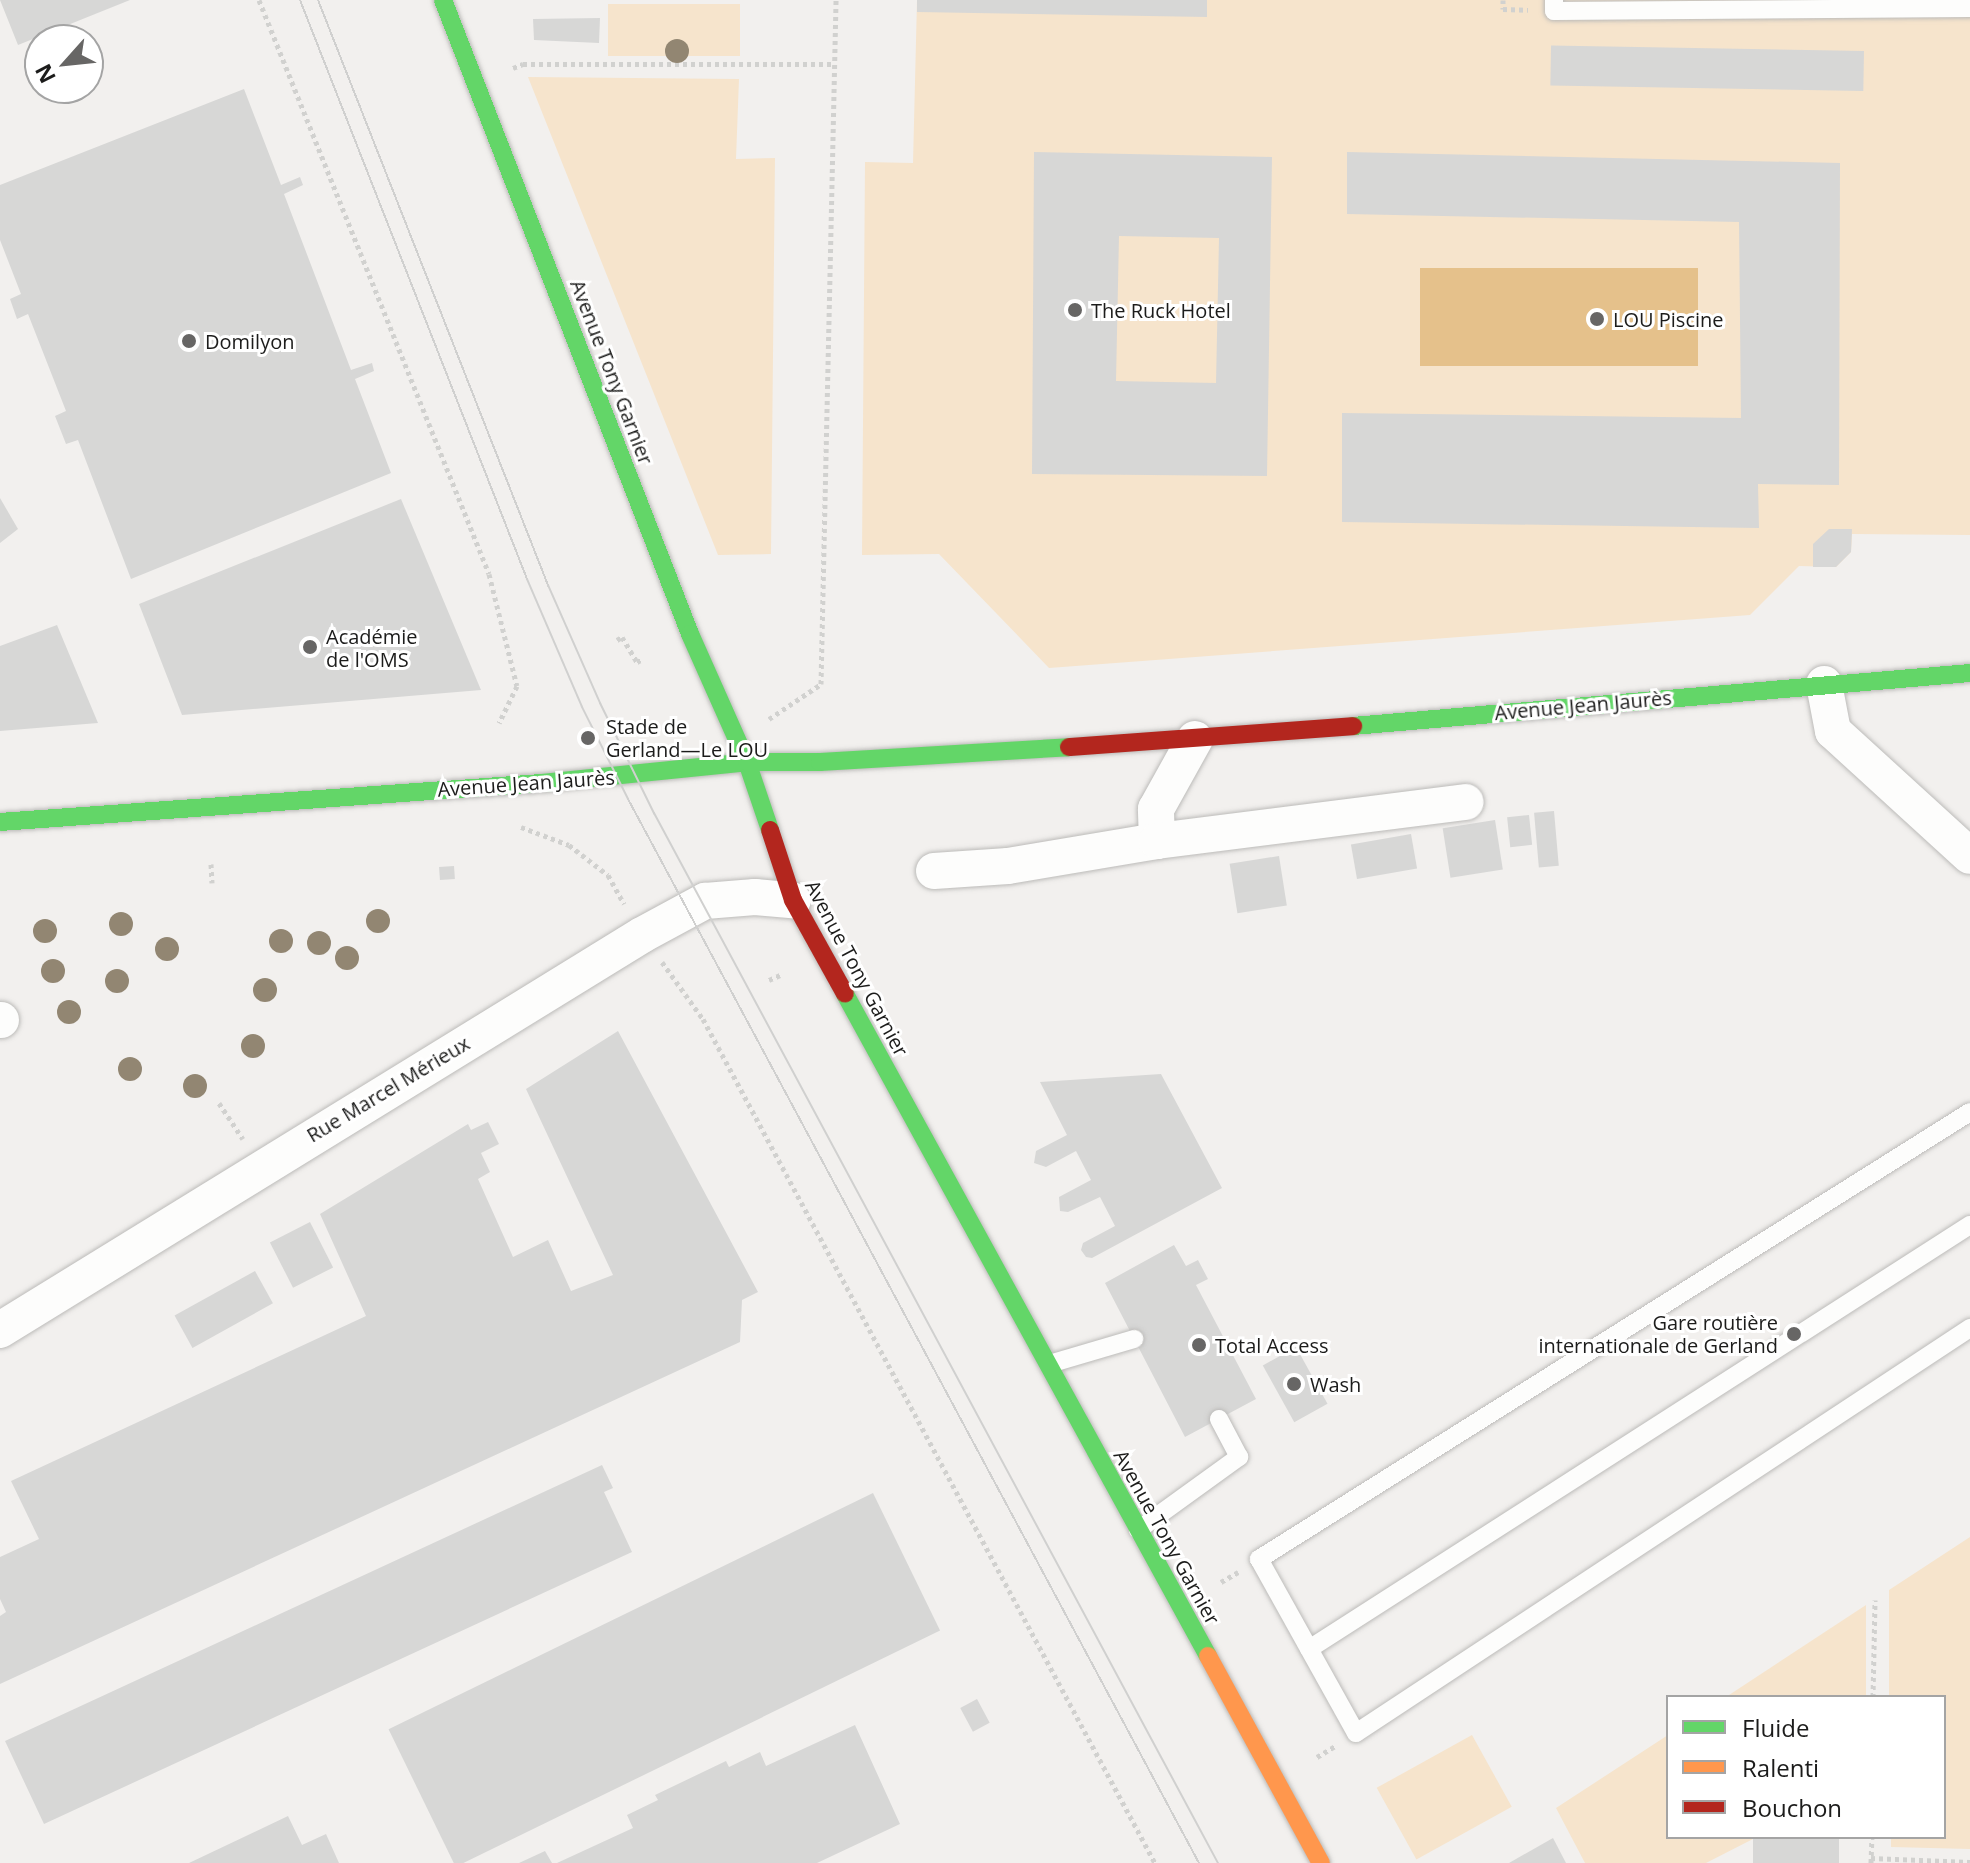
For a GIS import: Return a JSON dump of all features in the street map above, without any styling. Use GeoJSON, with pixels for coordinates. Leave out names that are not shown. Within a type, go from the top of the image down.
{"type":"FeatureCollection","features":[{"type":"Feature","properties":{"kind":"main road","name":"Avenue Tony Garnier"},"geometry":{"type":"LineString","coordinates":[[443,0],[690,634],[747,762],[793,900],[1321,1863]]}},
{"type":"Feature","properties":{"kind":"main road","name":"Avenue Jean Jaurès"},"geometry":{"type":"LineString","coordinates":[[0,822],[542,783],[747,762],[820,762],[1195,739],[1970,673]]}},
{"type":"Feature","properties":{"kind":"street"},"geometry":{"type":"LineString","coordinates":[[1824,684],[1833,731],[1970,856]]}},
{"type":"Feature","properties":{"kind":"street"},"geometry":{"type":"LineString","coordinates":[[1157,841],[1156,809],[1195,739]]}},
{"type":"Feature","properties":{"kind":"street"},"geometry":{"type":"LineString","coordinates":[[934,871],[1008,866],[1157,841],[1466,802]]}},
{"type":"Feature","properties":{"kind":"street","name":"Rue Marcel Mérieux"},"geometry":{"type":"LineString","coordinates":[[0,1330],[260,1167],[642,935],[705,901],[755,897],[793,900]]}},
{"type":"Feature","properties":{"kind":"lane"},"geometry":{"type":"LineString","coordinates":[[1554,0],[1554,11],[1970,8]]}},
{"type":"Feature","properties":{"kind":"lane"},"geometry":{"type":"LineString","coordinates":[[1970,1112],[1259,1559],[1356,1733],[1970,1328]]}},
{"type":"Feature","properties":{"kind":"lane"},"geometry":{"type":"LineString","coordinates":[[1309,1649],[1970,1225]]}},
{"type":"Feature","properties":{"kind":"lane"},"geometry":{"type":"LineString","coordinates":[[1047,1364],[1134,1339]]}},
{"type":"Feature","properties":{"kind":"lane"},"geometry":{"type":"LineString","coordinates":[[1138,1530],[1239,1457],[1219,1419]]}},
{"type":"Feature","properties":{"kind":"path"},"geometry":{"type":"LineString","coordinates":[[259,0],[489,574],[517,686],[499,723]]}},
{"type":"Feature","properties":{"kind":"path"},"geometry":{"type":"LineString","coordinates":[[767,720],[821,684],[836,0]]}},
{"type":"Feature","properties":{"kind":"path"},"geometry":{"type":"LineString","coordinates":[[510,69],[523,64],[835,64]]}},
{"type":"Feature","properties":{"kind":"path"},"geometry":{"type":"LineString","coordinates":[[617,640],[622,637],[637,662],[643,659]]}},
{"type":"Feature","properties":{"kind":"path"},"geometry":{"type":"LineString","coordinates":[[517,824],[525,830],[569,845],[608,875],[642,935],[703,1019],[1155,1863]]}},
{"type":"Feature","properties":{"kind":"path"},"geometry":{"type":"LineString","coordinates":[[211,864],[212,883]]}},
{"type":"Feature","properties":{"kind":"path"},"geometry":{"type":"LineString","coordinates":[[769,980],[780,975]]}},
{"type":"Feature","properties":{"kind":"path"},"geometry":{"type":"LineString","coordinates":[[219,1103],[260,1167]]}},
{"type":"Feature","properties":{"kind":"path"},"geometry":{"type":"LineString","coordinates":[[1873,1695],[1875,1600]]}},
{"type":"Feature","properties":{"kind":"path"},"geometry":{"type":"LineString","coordinates":[[1872,1839],[1871,1860],[1970,1862]]}},
{"type":"Feature","properties":{"kind":"shaded area"},"geometry":{"type":"Polygon","coordinates":[[[917,0],[1970,0],[1970,535],[1852,534],[1851,552],[1836,567],[1799,566],[1750,615],[1049,668],[939,554],[862,555],[865,162],[913,163],[917,0]]]}},
{"type":"Feature","properties":{"kind":"shaded area"},"geometry":{"type":"Polygon","coordinates":[[[608,4],[740,4],[740,56],[608,56],[608,4]]]}},
{"type":"Feature","properties":{"kind":"shaded area"},"geometry":{"type":"Polygon","coordinates":[[[528,77],[739,79],[736,159],[775,158],[771,554],[718,555],[528,77]]]}},
{"type":"Feature","properties":{"kind":"shaded area"},"geometry":{"type":"Polygon","coordinates":[[[1420,268],[1698,268],[1698,366],[1420,366],[1420,268]]]}},
{"type":"Feature","properties":{"kind":"shaded area"},"geometry":{"type":"Polygon","coordinates":[[[1970,1537],[1970,1849],[1891,1847],[1891,1839],[1946,1839],[1946,1695],[1889,1695],[1889,1590],[1970,1537]]]}},
{"type":"Feature","properties":{"kind":"shaded area"},"geometry":{"type":"Polygon","coordinates":[[[1866,1605],[1866,1695],[1729,1695],[1866,1605]]]}},
{"type":"Feature","properties":{"kind":"shaded area"},"geometry":{"type":"Polygon","coordinates":[[[1472,1735],[1512,1807],[1416,1860],[1377,1788],[1472,1735]]]}},
{"type":"Feature","properties":{"kind":"shaded area"},"geometry":{"type":"Polygon","coordinates":[[[1666,1736],[1666,1839],[1753,1839],[1706,1863],[1585,1863],[1556,1808],[1666,1736]]]}},
{"type":"Feature","properties":{"kind":"building"},"geometry":{"type":"Polygon","coordinates":[[[0,0],[130,0],[70,24],[24,24],[24,43],[18,45],[0,0]]]}},
{"type":"Feature","properties":{"kind":"building"},"geometry":{"type":"Polygon","coordinates":[[[917,0],[1207,0],[1207,17],[917,12],[917,0]]]}},
{"type":"Feature","properties":{"kind":"building"},"geometry":{"type":"Polygon","coordinates":[[[600,18],[599,43],[534,40],[533,19],[600,18]]]}},
{"type":"Feature","properties":{"kind":"building"},"geometry":{"type":"Polygon","coordinates":[[[1551,46],[1864,51],[1863,91],[1550,86],[1551,46]]]}},
{"type":"Feature","properties":{"kind":"building","name":"Domilyon"},"geometry":{"type":"Polygon","coordinates":[[[244,89],[281,185],[300,177],[303,185],[284,194],[351,370],[372,363],[374,371],[355,379],[391,473],[131,579],[78,440],[66,444],[55,416],[66,411],[28,314],[17,319],[10,299],[21,294],[0,240],[0,185],[244,89]]]}},
{"type":"Feature","properties":{"kind":"building","name":"The Ruck Hotel"},"geometry":{"type":"Polygon","coordinates":[[[1034,152],[1272,157],[1267,476],[1032,474],[1034,152]],[[1119,236],[1116,381],[1216,383],[1219,238],[1119,236]]]}},
{"type":"Feature","properties":{"kind":"building"},"geometry":{"type":"Polygon","coordinates":[[[1347,152],[1840,163],[1839,485],[1758,484],[1759,528],[1342,522],[1342,413],[1741,418],[1739,222],[1347,214],[1347,152]]]}},
{"type":"Feature","properties":{"kind":"building"},"geometry":{"type":"Polygon","coordinates":[[[0,498],[18,529],[0,543],[0,498]]]}},
{"type":"Feature","properties":{"kind":"building","name":"Académie de l'OMS"},"geometry":{"type":"Polygon","coordinates":[[[401,499],[481,690],[182,715],[139,604],[401,499]]]}},
{"type":"Feature","properties":{"kind":"building"},"geometry":{"type":"Polygon","coordinates":[[[1829,529],[1852,529],[1851,552],[1836,567],[1813,567],[1813,544],[1829,529]]]}},
{"type":"Feature","properties":{"kind":"building"},"geometry":{"type":"Polygon","coordinates":[[[57,625],[98,723],[0,731],[0,646],[57,625]]]}},
{"type":"Feature","properties":{"kind":"building"},"geometry":{"type":"Polygon","coordinates":[[[1554,811],[1559,866],[1539,868],[1534,813],[1554,811]]]}},
{"type":"Feature","properties":{"kind":"building"},"geometry":{"type":"Polygon","coordinates":[[[1529,815],[1532,845],[1510,847],[1507,817],[1529,815]]]}},
{"type":"Feature","properties":{"kind":"building"},"geometry":{"type":"Polygon","coordinates":[[[1495,820],[1503,869],[1450,878],[1443,828],[1495,820]]]}},
{"type":"Feature","properties":{"kind":"building"},"geometry":{"type":"Polygon","coordinates":[[[1411,834],[1417,868],[1357,879],[1351,845],[1411,834]]]}},
{"type":"Feature","properties":{"kind":"building"},"geometry":{"type":"Polygon","coordinates":[[[1279,856],[1287,905],[1237,913],[1230,864],[1279,856]]]}},
{"type":"Feature","properties":{"kind":"building"},"geometry":{"type":"Polygon","coordinates":[[[454,866],[455,879],[440,880],[439,867],[454,866]]]}},
{"type":"Feature","properties":{"kind":"building"},"geometry":{"type":"Polygon","coordinates":[[[618,1031],[758,1292],[742,1300],[740,1342],[0,1684],[0,1616],[6,1612],[0,1599],[0,1557],[39,1539],[11,1481],[366,1316],[320,1214],[468,1124],[471,1130],[488,1122],[499,1144],[481,1153],[490,1172],[478,1179],[513,1257],[548,1240],[571,1291],[613,1275],[526,1089],[618,1031]]]}},
{"type":"Feature","properties":{"kind":"building"},"geometry":{"type":"Polygon","coordinates":[[[1161,1074],[1222,1188],[1092,1258],[1086,1257],[1081,1250],[1083,1243],[1115,1226],[1100,1197],[1068,1212],[1060,1211],[1059,1197],[1091,1180],[1076,1151],[1046,1167],[1034,1163],[1036,1151],[1067,1135],[1040,1082],[1161,1074]]]}},
{"type":"Feature","properties":{"kind":"building"},"geometry":{"type":"Polygon","coordinates":[[[310,1222],[333,1267],[293,1288],[270,1242],[310,1222]]]}},
{"type":"Feature","properties":{"kind":"building"},"geometry":{"type":"Polygon","coordinates":[[[1174,1245],[1186,1266],[1198,1260],[1208,1279],[1196,1285],[1256,1399],[1185,1437],[1105,1283],[1174,1245]]]}},
{"type":"Feature","properties":{"kind":"building"},"geometry":{"type":"Polygon","coordinates":[[[255,1271],[273,1303],[192,1348],[175,1316],[255,1271]]]}},
{"type":"Feature","properties":{"kind":"building","name":"Wash"},"geometry":{"type":"Polygon","coordinates":[[[1296,1347],[1328,1404],[1294,1422],[1263,1365],[1296,1347]]]}},
{"type":"Feature","properties":{"kind":"building"},"geometry":{"type":"Polygon","coordinates":[[[602,1465],[613,1488],[604,1492],[632,1552],[44,1824],[5,1741],[602,1465]]]}},
{"type":"Feature","properties":{"kind":"building"},"geometry":{"type":"Polygon","coordinates":[[[873,1493],[940,1631],[463,1863],[454,1863],[389,1729],[873,1493]]]}},
{"type":"Feature","properties":{"kind":"building"},"geometry":{"type":"Polygon","coordinates":[[[977,1699],[990,1723],[973,1732],[960,1708],[977,1699]]]}},
{"type":"Feature","properties":{"kind":"building"},"geometry":{"type":"Polygon","coordinates":[[[855,1725],[900,1824],[817,1863],[557,1863],[633,1828],[627,1815],[658,1800],[655,1795],[726,1761],[729,1767],[760,1752],[766,1766],[855,1725]]]}},
{"type":"Feature","properties":{"kind":"building"},"geometry":{"type":"Polygon","coordinates":[[[288,1816],[302,1845],[326,1834],[339,1863],[189,1863],[288,1816]]]}},
{"type":"Feature","properties":{"kind":"building"},"geometry":{"type":"Polygon","coordinates":[[[1553,1838],[1566,1863],[1509,1863],[1553,1838]]]}},
{"type":"Feature","properties":{"kind":"building"},"geometry":{"type":"Polygon","coordinates":[[[1753,1839],[1839,1839],[1839,1863],[1753,1863],[1753,1839]]]}},
{"type":"Feature","properties":{"kind":"building"},"geometry":{"type":"Polygon","coordinates":[[[545,1851],[552,1863],[519,1863],[545,1851]]]}},
{"type":"Feature","properties":{"kind":"tram line"},"geometry":{"type":"LineString","coordinates":[[300,0],[527,579],[582,707],[628,799],[1199,1863]]}},
{"type":"Feature","properties":{"kind":"tram line"},"geometry":{"type":"LineString","coordinates":[[318,0],[548,585],[600,703],[654,813],[1218,1863]]}},
{"type":"Feature","properties":{"kind":"traffic: fast"},"geometry":{"type":"LineString","coordinates":[[443,0],[690,634],[747,762],[770,830]]}},
{"type":"Feature","properties":{"kind":"traffic: fast"},"geometry":{"type":"LineString","coordinates":[[1353,726],[1970,673]]}},
{"type":"Feature","properties":{"kind":"traffic: fast"},"geometry":{"type":"LineString","coordinates":[[0,822],[542,783],[747,762],[820,762],[1069,747]]}},
{"type":"Feature","properties":{"kind":"traffic: fast"},"geometry":{"type":"LineString","coordinates":[[845,994],[1208,1656]]}},
{"type":"Feature","properties":{"kind":"traffic: slow"},"geometry":{"type":"LineString","coordinates":[[1208,1656],[1321,1863]]}},
{"type":"Feature","properties":{"kind":"traffic: jam"},"geometry":{"type":"LineString","coordinates":[[1069,747],[1353,726]]}},
{"type":"Feature","properties":{"kind":"traffic: jam"},"geometry":{"type":"LineString","coordinates":[[770,830],[793,900],[845,994]]}},
{"type":"Feature","properties":{"kind":"place","name":"The Ruck Hotel"},"geometry":{"type":"Point","coordinates":[1075,310]}},
{"type":"Feature","properties":{"kind":"place","name":"LOU Piscine"},"geometry":{"type":"Point","coordinates":[1597,319]}},
{"type":"Feature","properties":{"kind":"place","name":"Domilyon"},"geometry":{"type":"Point","coordinates":[189,341]}},
{"type":"Feature","properties":{"kind":"place","name":"Académie de l'OMS"},"geometry":{"type":"Point","coordinates":[310,647]}},
{"type":"Feature","properties":{"kind":"place","name":"Stade de Gerland—Le LOU"},"geometry":{"type":"Point","coordinates":[588,738]}},
{"type":"Feature","properties":{"kind":"place","name":"Gare routière internationale de Gerland"},"geometry":{"type":"Point","coordinates":[1794,1334]}},
{"type":"Feature","properties":{"kind":"place","name":"Total Access"},"geometry":{"type":"Point","coordinates":[1199,1345]}},
{"type":"Feature","properties":{"kind":"place","name":"Wash"},"geometry":{"type":"Point","coordinates":[1294,1384]}}]}
